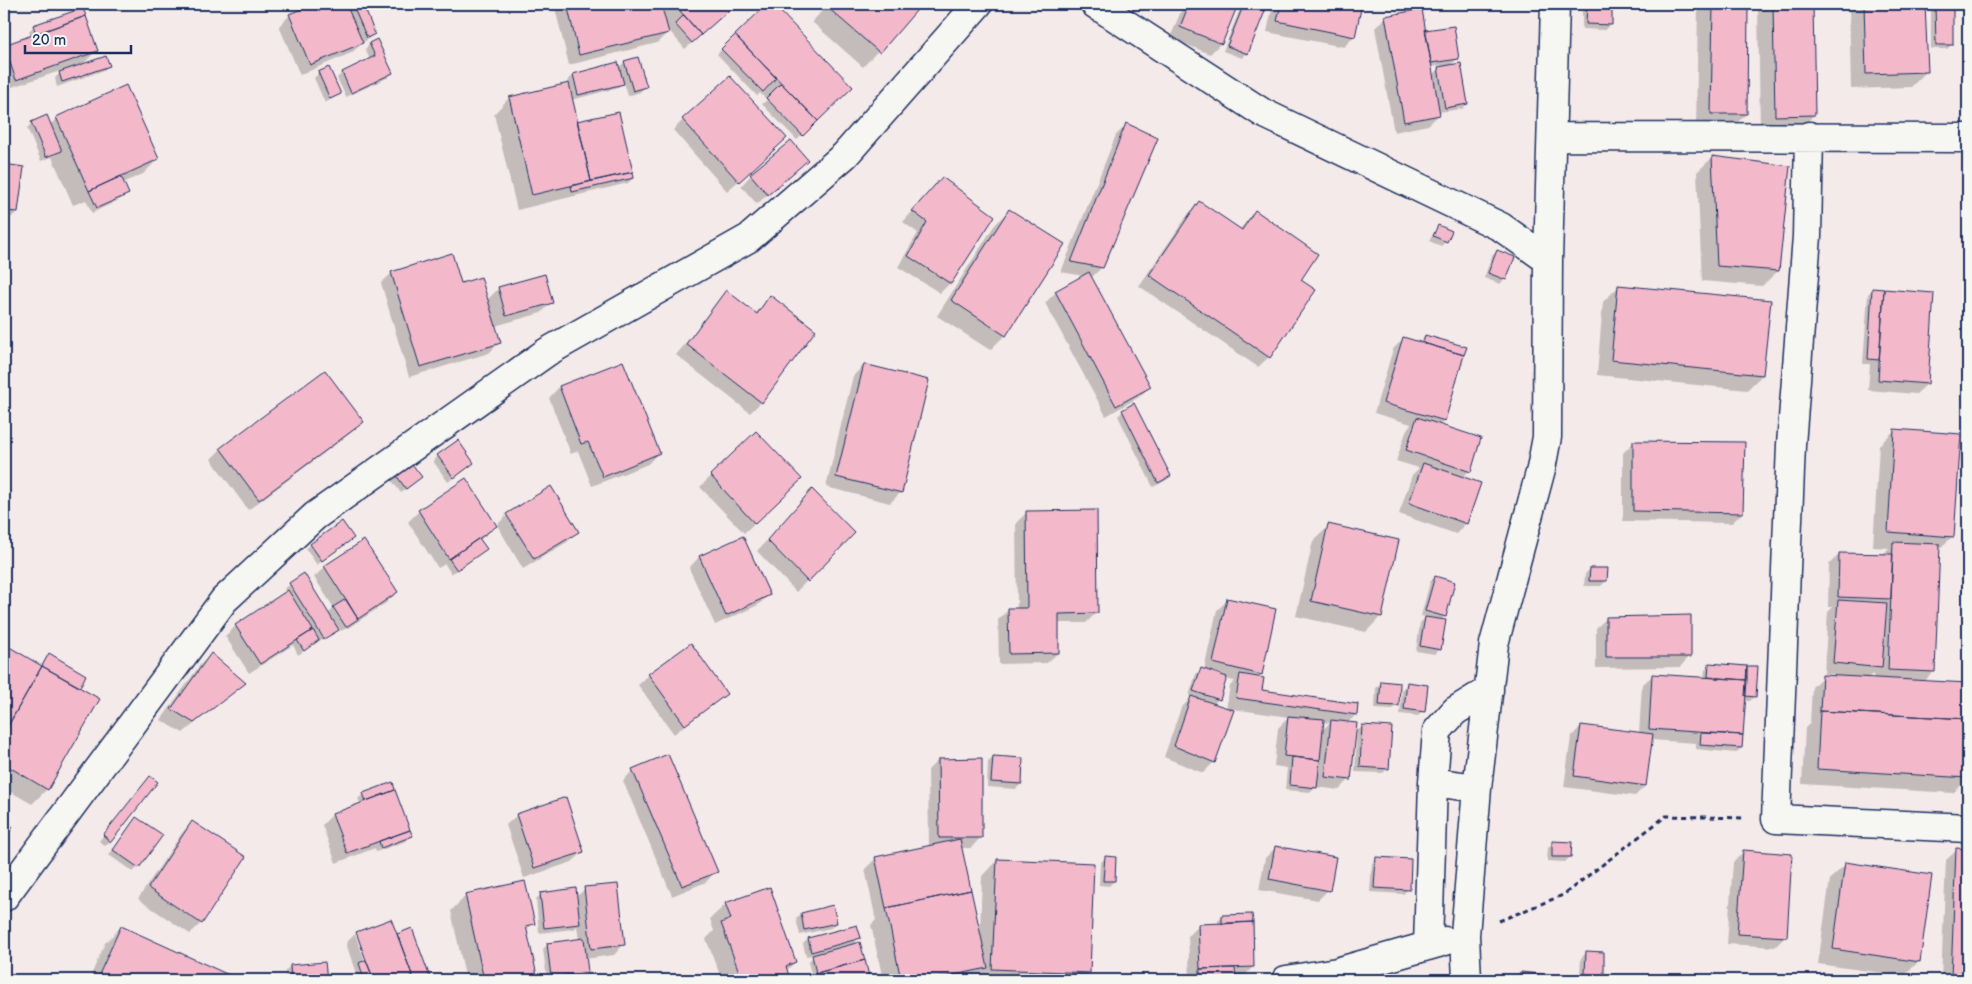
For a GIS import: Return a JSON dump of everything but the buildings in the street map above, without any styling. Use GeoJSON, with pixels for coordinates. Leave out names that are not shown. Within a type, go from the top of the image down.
{"type":"FeatureCollection","features":[{"type":"Feature","properties":{"kind":"street"},"geometry":{"type":"LineString","coordinates":[[4,897],[224,600],[315,516],[547,352],[749,238],[845,155],[978,4]]}},
{"type":"Feature","properties":{"kind":"street"},"geometry":{"type":"LineString","coordinates":[[1095,4],[1262,113],[1501,227],[1548,260]]}},
{"type":"Feature","properties":{"kind":"street"},"geometry":{"type":"LineString","coordinates":[[1466,980],[1465,935],[1477,788],[1494,644],[1541,470],[1547,437],[1548,260],[1555,4]]}},
{"type":"Feature","properties":{"kind":"street"},"geometry":{"type":"LineString","coordinates":[[1552,137],[1810,136],[1968,138]]}},
{"type":"Feature","properties":{"kind":"street"},"geometry":{"type":"LineString","coordinates":[[1810,136],[1807,236],[1791,445],[1776,819],[1968,828]]}},
{"type":"Feature","properties":{"kind":"street"},"geometry":{"type":"LineString","coordinates":[[1428,946],[1433,782],[1437,731],[1455,711],[1489,690]]}},
{"type":"Feature","properties":{"kind":"street"},"geometry":{"type":"LineString","coordinates":[[1433,782],[1477,788]]}},
{"type":"Feature","properties":{"kind":"street"},"geometry":{"type":"LineString","coordinates":[[1286,980],[1337,972],[1465,935]]}},
{"type":"Feature","properties":{"kind":"path"},"geometry":{"type":"LineString","coordinates":[[1465,935],[1563,894],[1666,816],[1776,819]]}}]}
